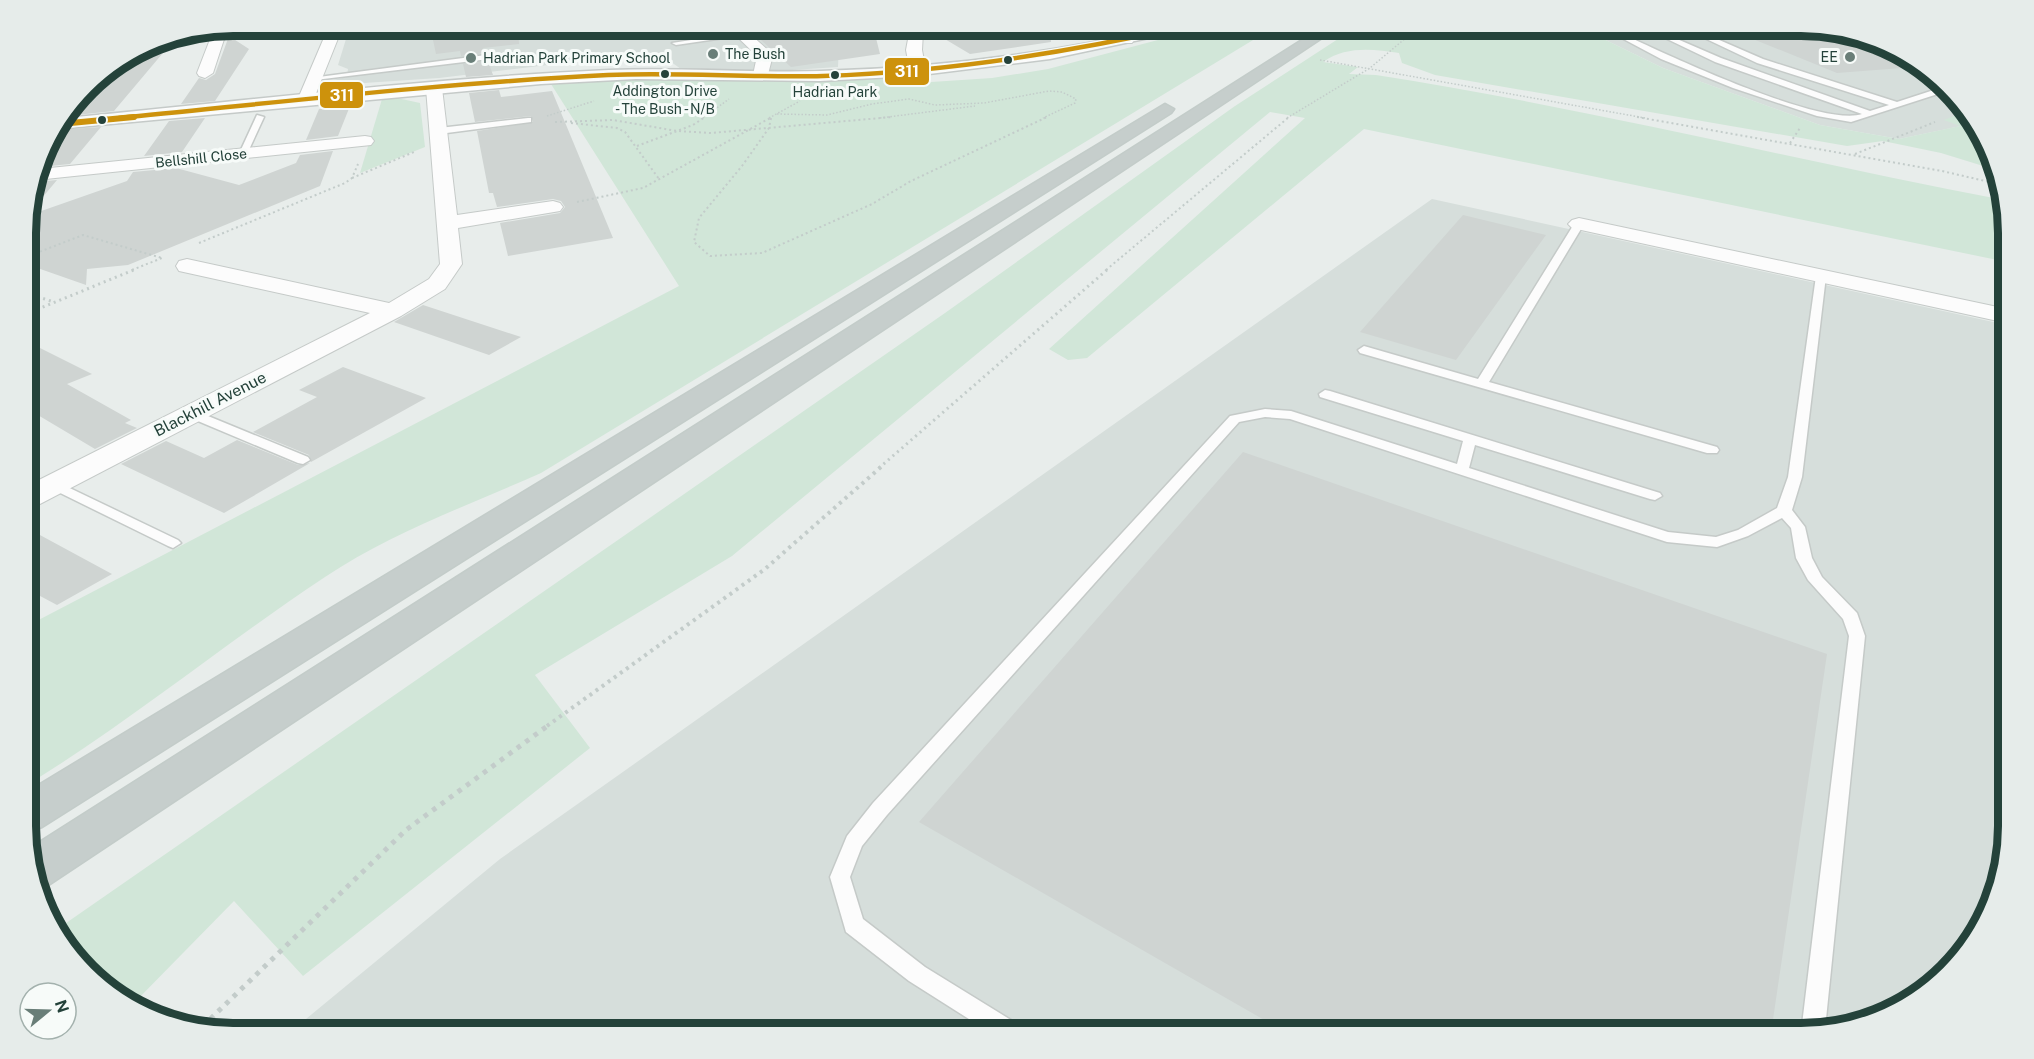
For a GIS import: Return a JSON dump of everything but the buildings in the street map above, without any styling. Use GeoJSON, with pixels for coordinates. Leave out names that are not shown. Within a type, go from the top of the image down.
{"type":"FeatureCollection","features":[{"type":"Feature","properties":{"kind":"highway"},"geometry":{"type":"LineString","coordinates":[[36,808],[376,600],[1078,162],[1287,36]]}},
{"type":"Feature","properties":{"kind":"highway"},"geometry":{"type":"LineString","coordinates":[[41,866],[1318,36]]}},
{"type":"Feature","properties":{"kind":"street"},"geometry":{"type":"LineString","coordinates":[[305,100],[332,36]]}},
{"type":"Feature","properties":{"kind":"street"},"geometry":{"type":"LineString","coordinates":[[744,36],[765,55],[759,75]]}},
{"type":"Feature","properties":{"kind":"street"},"geometry":{"type":"LineString","coordinates":[[916,36],[914,50],[918,71]]}},
{"type":"Feature","properties":{"kind":"street"},"geometry":{"type":"LineString","coordinates":[[1116,36],[1127,40]]}},
{"type":"Feature","properties":{"kind":"street"},"geometry":{"type":"LineString","coordinates":[[70,123],[434,88],[621,75],[759,75],[918,71],[1021,60],[1144,36]]}},
{"type":"Feature","properties":{"kind":"street"},"geometry":{"type":"LineString","coordinates":[[205,73],[219,37]]}},
{"type":"Feature","properties":{"kind":"street","name":"Blackhill Avenue"},"geometry":{"type":"LineString","coordinates":[[36,492],[393,311],[437,284],[452,264],[434,88]]}},
{"type":"Feature","properties":{"kind":"street","name":"Bellshill Close"},"geometry":{"type":"LineString","coordinates":[[46,174],[365,141]]}},
{"type":"Feature","properties":{"kind":"street"},"geometry":{"type":"LineString","coordinates":[[448,224],[553,207]]}},
{"type":"Feature","properties":{"kind":"street"},"geometry":{"type":"LineString","coordinates":[[1579,224],[1998,314]]}},
{"type":"Feature","properties":{"kind":"street"},"geometry":{"type":"LineString","coordinates":[[184,255],[393,311]]}},
{"type":"Feature","properties":{"kind":"lane"},"geometry":{"type":"LineString","coordinates":[[676,43],[709,36]]}},
{"type":"Feature","properties":{"kind":"lane"},"geometry":{"type":"LineString","coordinates":[[1622,36],[1664,57],[1817,114],[1851,120],[1938,92]]}},
{"type":"Feature","properties":{"kind":"lane"},"geometry":{"type":"LineString","coordinates":[[1665,36],[1718,60],[1870,114]]}},
{"type":"Feature","properties":{"kind":"lane"},"geometry":{"type":"LineString","coordinates":[[1704,36],[1760,61],[1898,105]]}},
{"type":"Feature","properties":{"kind":"lane"},"geometry":{"type":"LineString","coordinates":[[315,78],[486,57]]}},
{"type":"Feature","properties":{"kind":"lane"},"geometry":{"type":"LineString","coordinates":[[243,154],[260,117]]}},
{"type":"Feature","properties":{"kind":"lane"},"geometry":{"type":"LineString","coordinates":[[440,137],[528,120]]}},
{"type":"Feature","properties":{"kind":"lane"},"geometry":{"type":"LineString","coordinates":[[1480,384],[1579,224]]}},
{"type":"Feature","properties":{"kind":"lane"},"geometry":{"type":"LineString","coordinates":[[995,1023],[917,974],[854,925],[840,877],[854,842],[860,834],[1235,419],[1265,413],[1291,416],[1667,537],[1717,542],[1743,533],[1784,511],[1795,477],[1821,276]]}},
{"type":"Feature","properties":{"kind":"lane"},"geometry":{"type":"LineString","coordinates":[[1364,350],[1712,450]]}},
{"type":"Feature","properties":{"kind":"lane"},"geometry":{"type":"LineString","coordinates":[[1325,394],[1655,496]]}},
{"type":"Feature","properties":{"kind":"lane"},"geometry":{"type":"LineString","coordinates":[[191,414],[303,460]]}},
{"type":"Feature","properties":{"kind":"lane"},"geometry":{"type":"LineString","coordinates":[[1462,470],[1470,439]]}},
{"type":"Feature","properties":{"kind":"lane"},"geometry":{"type":"LineString","coordinates":[[36,495],[173,543]]}},
{"type":"Feature","properties":{"kind":"lane"},"geometry":{"type":"LineString","coordinates":[[1784,511],[1798,527],[1804,558],[1816,580],[1851,617],[1857,636],[1814,1023]]}},
{"type":"Feature","properties":{"kind":"path"},"geometry":{"type":"LineString","coordinates":[[208,1021],[406,830],[451,795],[765,569],[1033,332],[1291,115],[1370,68],[1408,36]]}},
{"type":"Feature","properties":{"kind":"path"},"geometry":{"type":"LineString","coordinates":[[1316,60],[1942,171],[1991,182]]}},
{"type":"Feature","properties":{"kind":"path"},"geometry":{"type":"LineString","coordinates":[[637,147],[680,131],[724,103],[759,75]]}},
{"type":"Feature","properties":{"kind":"path"},"geometry":{"type":"LineString","coordinates":[[555,122],[613,120],[680,131],[711,133],[770,128],[951,111],[1049,91],[1062,92],[1076,99],[1075,103],[762,253],[711,256],[694,242],[699,218],[770,128],[771,118]]}},
{"type":"Feature","properties":{"kind":"path"},"geometry":{"type":"LineString","coordinates":[[908,92],[909,99]]}},
{"type":"Feature","properties":{"kind":"path"},"geometry":{"type":"LineString","coordinates":[[553,207],[642,188],[753,129],[803,99]]}},
{"type":"Feature","properties":{"kind":"path"},"geometry":{"type":"LineString","coordinates":[[777,114],[828,115],[872,104],[909,99],[935,105],[984,103]]}},
{"type":"Feature","properties":{"kind":"path"},"geometry":{"type":"LineString","coordinates":[[528,120],[617,128],[625,132],[659,179]]}},
{"type":"Feature","properties":{"kind":"path"},"geometry":{"type":"LineString","coordinates":[[1853,155],[1935,122]]}},
{"type":"Feature","properties":{"kind":"path"},"geometry":{"type":"LineString","coordinates":[[36,310],[162,258],[184,255],[440,137]]}},
{"type":"Feature","properties":{"kind":"path"},"geometry":{"type":"LineString","coordinates":[[352,178],[365,141]]}},
{"type":"Feature","properties":{"kind":"path"},"geometry":{"type":"LineString","coordinates":[[36,253],[83,235],[162,258],[184,255]]}},
{"type":"Feature","properties":{"kind":"path"},"geometry":{"type":"LineString","coordinates":[[36,296],[54,302]]}},
{"type":"Feature","properties":{"kind":"shaded area","name":"Hadrian Park Primary School"},"geometry":{"type":"Polygon","coordinates":[[[347,36],[833,36],[839,44],[838,67],[777,71],[681,69],[657,52],[439,78],[319,86],[328,81],[347,77],[348,69],[338,65],[347,36]]]}},
{"type":"Feature","properties":{"kind":"shaded area"},"geometry":{"type":"Polygon","coordinates":[[[1597,36],[1814,36],[1839,40],[1864,46],[1910,69],[1949,103],[1964,124],[1899,139],[1820,125],[1663,68],[1597,36]]]}},
{"type":"Feature","properties":{"kind":"shaded area"},"geometry":{"type":"Polygon","coordinates":[[[1432,199],[1998,323],[1998,839],[1994,864],[1988,889],[1978,913],[1949,956],[1910,990],[1864,1013],[1814,1023],[301,1023],[500,859],[1432,199]]]}},
{"type":"Feature","properties":{"kind":"green space"},"geometry":{"type":"Polygon","coordinates":[[[1173,36],[1260,36],[541,473],[431,520],[350,561],[287,603],[103,735],[36,779],[36,621],[679,286],[551,84],[586,79],[914,76],[921,80],[916,83],[992,78],[1048,69],[1173,36]]]}},
{"type":"Feature","properties":{"kind":"green space"},"geometry":{"type":"Polygon","coordinates":[[[1343,36],[1597,36],[1663,68],[1820,125],[1899,139],[1960,126],[1944,120],[1958,114],[1972,135],[1986,167],[1941,153],[1883,141],[1847,146],[1435,75],[1402,63],[1399,53],[1350,51],[1323,62],[1358,67],[1349,74],[1376,75],[1534,103],[1994,198],[1998,260],[1364,129],[1087,358],[1068,360],[1049,349],[1305,118],[1270,112],[732,556],[535,675],[590,748],[303,976],[234,901],[138,999],[103,974],[69,935],[63,925],[945,313],[1235,106],[1343,36]]]}},
{"type":"Feature","properties":{"kind":"green space"},"geometry":{"type":"Polygon","coordinates":[[[397,98],[420,103],[425,147],[360,173],[382,99],[397,98]]]}},
{"type":"Feature","properties":{"kind":"transit line","name":"311"},"geometry":{"type":"LineString","coordinates":[[70,123],[335,96],[541,79],[636,74],[820,76],[913,71],[1050,54],[1141,36]]}},
{"type":"Feature","properties":{"kind":"place","name":"The Bush"},"geometry":{"type":"Point","coordinates":[713,54]}},
{"type":"Feature","properties":{"kind":"place","name":"EE"},"geometry":{"type":"Point","coordinates":[1850,57]}},
{"type":"Feature","properties":{"kind":"place","name":"Hadrian Park Primary School"},"geometry":{"type":"Point","coordinates":[471,58]}},
{"type":"Feature","properties":{"kind":"place","name":"Addington Drive - The Bush - N/B"},"geometry":{"type":"Point","coordinates":[665,74]}},
{"type":"Feature","properties":{"kind":"place","name":"Hadrian Park"},"geometry":{"type":"Point","coordinates":[835,75]}}]}
